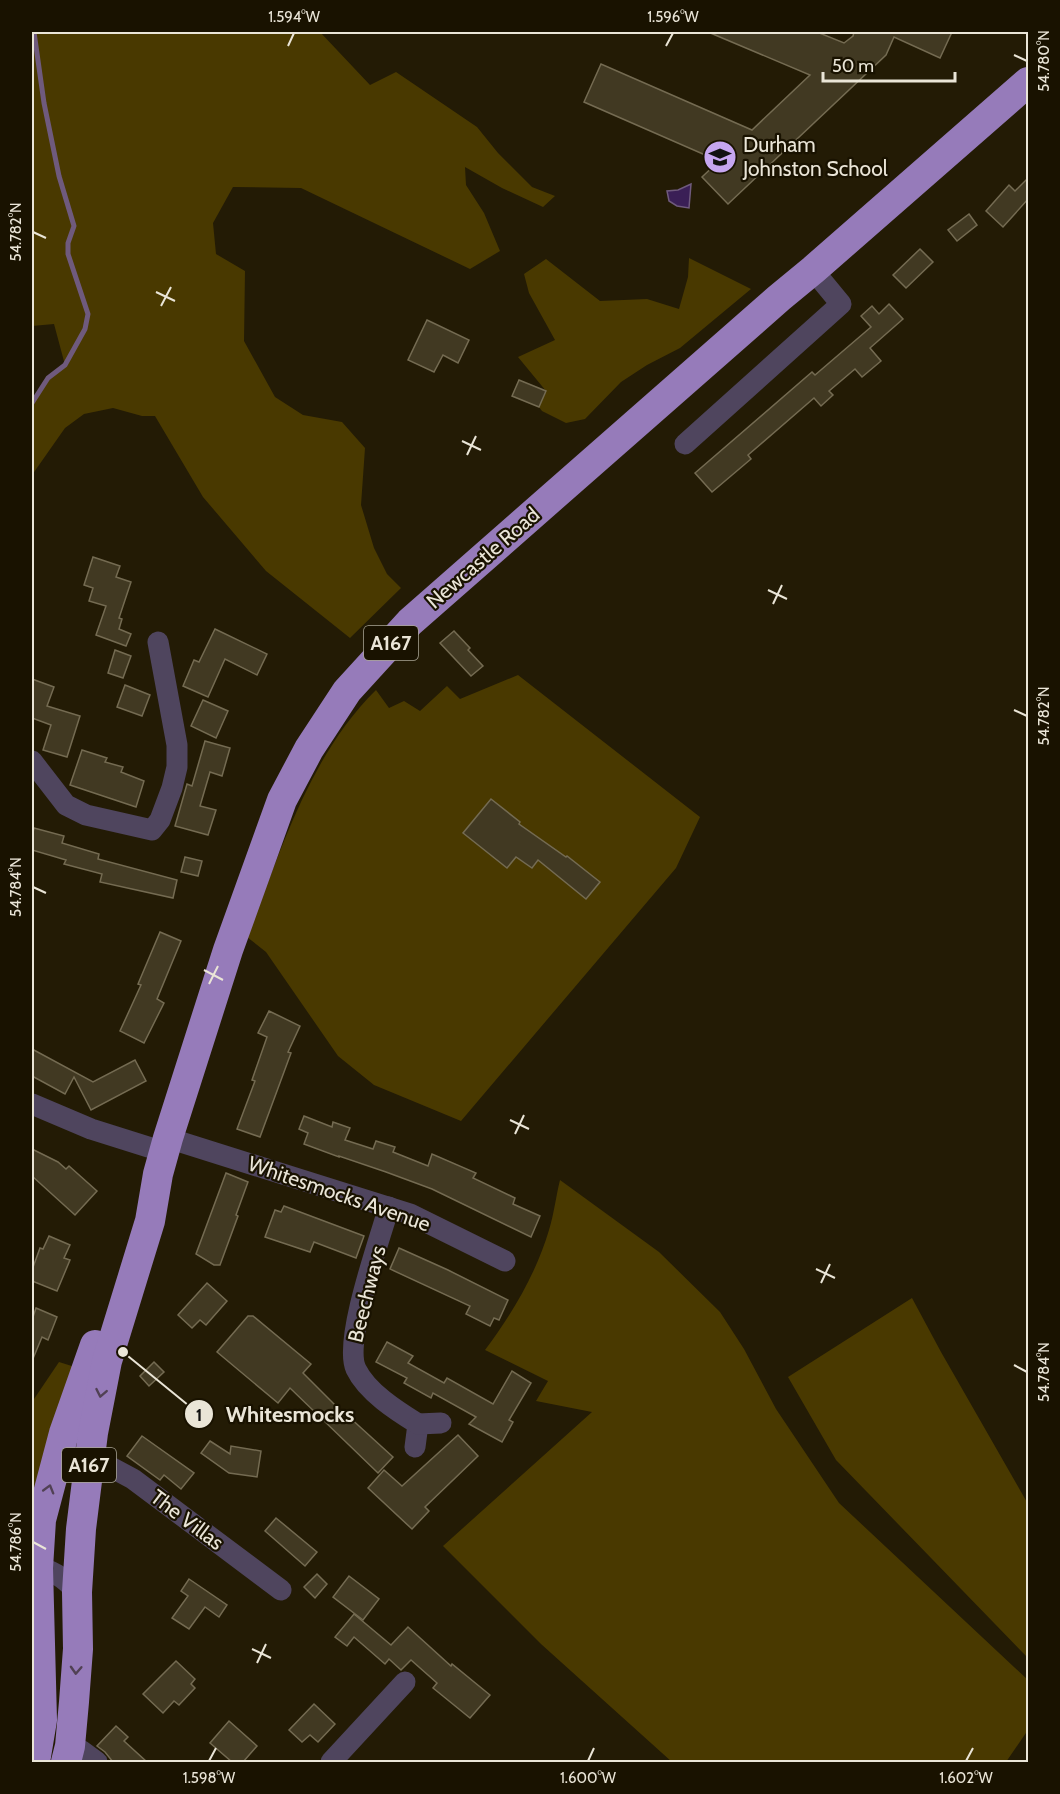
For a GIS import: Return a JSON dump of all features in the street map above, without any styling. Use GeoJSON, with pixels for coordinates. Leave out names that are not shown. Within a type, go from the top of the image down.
{"type":"FeatureCollection","features":[{"type":"Feature","properties":{"kind":"highway","name":"A167"},"geometry":{"type":"LineString","coordinates":[[813,270],[1029,82]]}},
{"type":"Feature","properties":{"kind":"highway","name":"Newcastle Road"},"geometry":{"type":"LineString","coordinates":[[164,1154],[233,937],[282,800],[309,749],[347,692],[410,622],[813,270]]}},
{"type":"Feature","properties":{"kind":"highway","name":"A167"},"geometry":{"type":"LineString","coordinates":[[68,1754],[75,1702],[77,1592],[81,1529],[90,1456],[108,1361],[150,1221],[164,1154]]}},
{"type":"Feature","properties":{"kind":"highway","name":"A167"},"geometry":{"type":"LineString","coordinates":[[35,1762],[42,1720],[36,1660],[35,1568],[41,1520],[64,1433],[135,1222],[164,1154]]}},
{"type":"Feature","properties":{"kind":"street"},"geometry":{"type":"LineString","coordinates":[[685,444],[841,304],[813,270]]}},
{"type":"Feature","properties":{"kind":"street"},"geometry":{"type":"LineString","coordinates":[[32,762],[66,805],[86,815],[152,830],[160,820],[177,767],[177,745],[159,642]]}},
{"type":"Feature","properties":{"kind":"street","name":"Whitesmocks Avenue"},"geometry":{"type":"LineString","coordinates":[[32,1104],[91,1129],[164,1154],[389,1207],[410,1214],[505,1261]]}},
{"type":"Feature","properties":{"kind":"street","name":"Beechways"},"geometry":{"type":"LineString","coordinates":[[389,1207],[362,1298],[352,1352],[355,1367],[361,1378],[395,1410],[418,1424]]}},
{"type":"Feature","properties":{"kind":"street"},"geometry":{"type":"LineString","coordinates":[[415,1447],[418,1424],[441,1423]]}},
{"type":"Feature","properties":{"kind":"street","name":"The Villas"},"geometry":{"type":"LineString","coordinates":[[90,1456],[134,1479],[280,1590]]}},
{"type":"Feature","properties":{"kind":"street"},"geometry":{"type":"LineString","coordinates":[[35,1568],[64,1577],[77,1592]]}},
{"type":"Feature","properties":{"kind":"street"},"geometry":{"type":"LineString","coordinates":[[36,1660],[73,1635],[77,1627]]}},
{"type":"Feature","properties":{"kind":"street"},"geometry":{"type":"LineString","coordinates":[[331,1762],[405,1682]]}},
{"type":"Feature","properties":{"kind":"street"},"geometry":{"type":"LineString","coordinates":[[68,1754],[82,1751],[97,1762]]}},
{"type":"Feature","properties":{"kind":"shaded area"},"geometry":{"type":"Polygon","coordinates":[[[32,32],[320,32],[370,85],[396,72],[477,127],[498,153],[532,187],[555,196],[543,207],[502,188],[465,167],[466,185],[484,213],[500,251],[470,269],[301,188],[233,187],[213,223],[216,254],[245,271],[244,341],[275,397],[303,415],[342,422],[365,448],[361,505],[374,548],[387,574],[401,588],[350,638],[266,571],[203,497],[155,416],[142,416],[113,408],[84,414],[65,428],[32,475],[32,403],[48,378],[65,365],[54,324],[32,326],[32,32]]]}},
{"type":"Feature","properties":{"kind":"shaded area"},"geometry":{"type":"Polygon","coordinates":[[[691,184],[689,208],[677,206],[669,201],[667,191],[678,190],[691,184]]]}},
{"type":"Feature","properties":{"kind":"shaded area"},"geometry":{"type":"Polygon","coordinates":[[[689,258],[751,289],[680,348],[621,382],[585,419],[566,423],[542,411],[539,407],[546,391],[518,357],[555,340],[529,293],[524,274],[546,259],[600,301],[647,299],[679,309],[688,277],[689,258]]]}},
{"type":"Feature","properties":{"kind":"shaded area"},"geometry":{"type":"Polygon","coordinates":[[[518,675],[700,817],[676,868],[461,1121],[374,1085],[338,1056],[266,952],[247,937],[285,838],[315,774],[332,744],[376,690],[389,708],[404,701],[420,711],[447,686],[460,699],[518,675]]]}},
{"type":"Feature","properties":{"kind":"shaded area"},"geometry":{"type":"Polygon","coordinates":[[[560,1180],[659,1252],[720,1312],[744,1349],[776,1409],[839,1503],[1028,1680],[1028,1730],[1006,1762],[672,1762],[541,1644],[443,1546],[592,1412],[536,1401],[548,1381],[485,1350],[514,1308],[530,1278],[551,1224],[560,1180]]]}},
{"type":"Feature","properties":{"kind":"shaded area"},"geometry":{"type":"Polygon","coordinates":[[[912,1298],[1028,1504],[1028,1658],[836,1460],[788,1377],[912,1298]]]}},
{"type":"Feature","properties":{"kind":"shaded area"},"geometry":{"type":"Polygon","coordinates":[[[59,1362],[75,1367],[32,1499],[32,1402],[59,1362]]]}},
{"type":"Feature","properties":{"kind":"building"},"geometry":{"type":"Polygon","coordinates":[[[708,32],[817,32],[844,43],[853,36],[854,32],[952,32],[940,58],[894,37],[886,55],[728,204],[702,177],[719,161],[584,102],[601,64],[752,130],[810,75],[708,32]]]}},
{"type":"Feature","properties":{"kind":"building"},"geometry":{"type":"Polygon","coordinates":[[[1029,177],[1029,198],[1003,227],[986,211],[1009,185],[1015,191],[1029,177]]]}},
{"type":"Feature","properties":{"kind":"building"},"geometry":{"type":"Polygon","coordinates":[[[969,214],[977,225],[957,241],[948,230],[969,214]]]}},
{"type":"Feature","properties":{"kind":"building"},"geometry":{"type":"Polygon","coordinates":[[[920,249],[933,262],[906,288],[893,275],[920,249]]]}},
{"type":"Feature","properties":{"kind":"building"},"geometry":{"type":"Polygon","coordinates":[[[889,304],[903,319],[870,348],[881,361],[862,377],[855,369],[829,391],[833,395],[821,406],[814,398],[748,455],[751,459],[712,492],[695,473],[812,372],[815,375],[871,327],[861,316],[872,306],[879,314],[889,304]]]}},
{"type":"Feature","properties":{"kind":"building"},"geometry":{"type":"Polygon","coordinates":[[[427,320],[469,340],[458,363],[443,355],[434,372],[408,360],[427,320]]]}},
{"type":"Feature","properties":{"kind":"building"},"geometry":{"type":"Polygon","coordinates":[[[519,380],[546,391],[539,407],[512,396],[519,380]]]}},
{"type":"Feature","properties":{"kind":"building"},"geometry":{"type":"Polygon","coordinates":[[[93,557],[120,566],[116,577],[131,582],[119,618],[122,619],[119,629],[131,634],[126,646],[96,635],[106,606],[89,601],[93,588],[84,585],[93,557]]]}},
{"type":"Feature","properties":{"kind":"building"},"geometry":{"type":"Polygon","coordinates":[[[215,629],[267,654],[257,675],[225,659],[208,697],[183,686],[194,660],[199,662],[215,629]]]}},
{"type":"Feature","properties":{"kind":"building"},"geometry":{"type":"Polygon","coordinates":[[[454,631],[483,666],[471,676],[440,643],[454,631]]]}},
{"type":"Feature","properties":{"kind":"building"},"geometry":{"type":"Polygon","coordinates":[[[115,650],[131,656],[123,678],[108,673],[115,650]]]}},
{"type":"Feature","properties":{"kind":"building"},"geometry":{"type":"Polygon","coordinates":[[[32,679],[54,687],[47,706],[80,716],[67,757],[43,750],[51,725],[32,718],[32,679]]]}},
{"type":"Feature","properties":{"kind":"building"},"geometry":{"type":"Polygon","coordinates":[[[125,685],[150,695],[142,716],[117,707],[125,685]]]}},
{"type":"Feature","properties":{"kind":"building"},"geometry":{"type":"Polygon","coordinates":[[[203,700],[228,711],[216,738],[191,726],[203,700]]]}},
{"type":"Feature","properties":{"kind":"building"},"geometry":{"type":"Polygon","coordinates":[[[205,741],[230,748],[222,776],[210,772],[200,806],[216,810],[208,835],[175,826],[187,784],[192,786],[205,741]]]}},
{"type":"Feature","properties":{"kind":"building"},"geometry":{"type":"Polygon","coordinates":[[[82,750],[107,758],[105,762],[123,767],[121,772],[144,781],[136,807],[70,785],[82,750]]]}},
{"type":"Feature","properties":{"kind":"building"},"geometry":{"type":"Polygon","coordinates":[[[491,799],[520,822],[519,824],[567,856],[600,882],[586,899],[538,860],[532,868],[516,857],[507,868],[463,833],[491,799]]]}},
{"type":"Feature","properties":{"kind":"building"},"geometry":{"type":"Polygon","coordinates":[[[34,828],[64,836],[62,843],[99,854],[98,859],[177,880],[173,898],[100,882],[102,874],[64,864],[66,860],[32,850],[34,828]]]}},
{"type":"Feature","properties":{"kind":"building"},"geometry":{"type":"Polygon","coordinates":[[[185,857],[202,861],[198,876],[181,872],[185,857]]]}},
{"type":"Feature","properties":{"kind":"building"},"geometry":{"type":"Polygon","coordinates":[[[160,932],[181,941],[157,999],[164,1003],[144,1043],[120,1031],[141,985],[138,984],[160,932]]]}},
{"type":"Feature","properties":{"kind":"building"},"geometry":{"type":"Polygon","coordinates":[[[269,1011],[300,1026],[288,1052],[291,1053],[260,1137],[237,1129],[255,1081],[252,1080],[267,1037],[258,1033],[269,1011]]]}},
{"type":"Feature","properties":{"kind":"building"},"geometry":{"type":"Polygon","coordinates":[[[32,1049],[93,1082],[135,1060],[146,1081],[91,1110],[74,1077],[65,1094],[32,1076],[32,1049]]]}},
{"type":"Feature","properties":{"kind":"building"},"geometry":{"type":"Polygon","coordinates":[[[304,1116],[332,1127],[333,1122],[350,1128],[345,1140],[373,1149],[376,1141],[395,1147],[393,1152],[428,1166],[432,1154],[476,1173],[473,1178],[515,1198],[513,1204],[540,1216],[531,1237],[432,1189],[304,1144],[308,1133],[299,1129],[304,1116]]]}},
{"type":"Feature","properties":{"kind":"building"},"geometry":{"type":"Polygon","coordinates":[[[32,1149],[58,1162],[66,1169],[69,1166],[97,1191],[75,1215],[32,1176],[32,1149]]]}},
{"type":"Feature","properties":{"kind":"building"},"geometry":{"type":"Polygon","coordinates":[[[226,1173],[248,1182],[220,1265],[214,1265],[196,1254],[226,1173]]]}},
{"type":"Feature","properties":{"kind":"building"},"geometry":{"type":"Polygon","coordinates":[[[284,1206],[364,1236],[356,1258],[314,1242],[310,1252],[265,1237],[275,1210],[281,1212],[284,1206]]]}},
{"type":"Feature","properties":{"kind":"building"},"geometry":{"type":"Polygon","coordinates":[[[49,1236],[70,1245],[64,1258],[70,1260],[57,1291],[32,1281],[32,1270],[40,1248],[43,1249],[49,1236]]]}},
{"type":"Feature","properties":{"kind":"building"},"geometry":{"type":"Polygon","coordinates":[[[399,1248],[508,1300],[499,1320],[494,1318],[490,1326],[466,1314],[470,1306],[390,1269],[399,1248]]]}},
{"type":"Feature","properties":{"kind":"building"},"geometry":{"type":"Polygon","coordinates":[[[207,1283],[227,1301],[206,1325],[200,1320],[192,1328],[178,1315],[207,1283]]]}},
{"type":"Feature","properties":{"kind":"building"},"geometry":{"type":"Polygon","coordinates":[[[36,1308],[57,1317],[48,1340],[42,1337],[32,1361],[32,1320],[36,1308]]]}},
{"type":"Feature","properties":{"kind":"building"},"geometry":{"type":"Polygon","coordinates":[[[248,1316],[253,1316],[311,1364],[303,1373],[347,1417],[393,1457],[378,1473],[290,1388],[278,1403],[217,1352],[248,1316]]]}},
{"type":"Feature","properties":{"kind":"building"},"geometry":{"type":"Polygon","coordinates":[[[387,1342],[413,1356],[408,1363],[444,1383],[447,1378],[493,1404],[512,1371],[531,1383],[509,1420],[513,1422],[502,1442],[469,1424],[476,1417],[433,1393],[431,1398],[404,1383],[407,1378],[376,1362],[387,1342]]]}},
{"type":"Feature","properties":{"kind":"building"},"geometry":{"type":"Polygon","coordinates":[[[154,1362],[164,1372],[149,1386],[140,1376],[154,1362]]]}},
{"type":"Feature","properties":{"kind":"building"},"geometry":{"type":"Polygon","coordinates":[[[458,1435],[478,1456],[425,1507],[429,1511],[412,1529],[368,1488],[384,1470],[402,1486],[458,1435]]]}},
{"type":"Feature","properties":{"kind":"building"},"geometry":{"type":"Polygon","coordinates":[[[142,1436],[194,1473],[181,1489],[164,1475],[160,1480],[127,1456],[142,1436]]]}},
{"type":"Feature","properties":{"kind":"building"},"geometry":{"type":"Polygon","coordinates":[[[210,1441],[230,1454],[231,1446],[261,1451],[257,1477],[229,1473],[201,1453],[210,1441]]]}},
{"type":"Feature","properties":{"kind":"building"},"geometry":{"type":"Polygon","coordinates":[[[276,1518],[317,1552],[305,1566],[265,1531],[276,1518]]]}},
{"type":"Feature","properties":{"kind":"building"},"geometry":{"type":"Polygon","coordinates":[[[317,1574],[327,1584],[315,1598],[304,1587],[317,1574]]]}},
{"type":"Feature","properties":{"kind":"building"},"geometry":{"type":"Polygon","coordinates":[[[349,1576],[379,1599],[363,1620],[333,1597],[349,1576]]]}},
{"type":"Feature","properties":{"kind":"building"},"geometry":{"type":"Polygon","coordinates":[[[189,1579],[227,1605],[219,1617],[205,1607],[189,1629],[172,1618],[188,1596],[181,1591],[189,1579]]]}},
{"type":"Feature","properties":{"kind":"building"},"geometry":{"type":"Polygon","coordinates":[[[354,1614],[391,1645],[408,1627],[451,1666],[452,1664],[490,1695],[470,1718],[433,1688],[437,1683],[411,1660],[401,1670],[389,1659],[385,1664],[354,1637],[347,1646],[335,1637],[354,1614]]]}},
{"type":"Feature","properties":{"kind":"building"},"geometry":{"type":"Polygon","coordinates":[[[176,1661],[195,1679],[191,1684],[195,1688],[179,1705],[174,1701],[163,1713],[143,1694],[176,1661]]]}},
{"type":"Feature","properties":{"kind":"building"},"geometry":{"type":"Polygon","coordinates":[[[314,1704],[335,1724],[318,1742],[310,1735],[302,1742],[289,1730],[314,1704]]]}},
{"type":"Feature","properties":{"kind":"building"},"geometry":{"type":"Polygon","coordinates":[[[229,1721],[257,1746],[243,1762],[232,1762],[210,1743],[229,1721]]]}},
{"type":"Feature","properties":{"kind":"building"},"geometry":{"type":"Polygon","coordinates":[[[116,1726],[128,1737],[124,1741],[147,1762],[113,1762],[97,1746],[116,1726]]]}},
{"type":"Feature","properties":{"kind":"waterway"},"geometry":{"type":"LineString","coordinates":[[32,403],[48,378],[65,365],[85,329],[88,314],[68,254],[68,243],[74,226],[59,176],[44,103],[34,32]]}},
{"type":"Feature","properties":{"kind":"place","name":"Durham Johnston School"},"geometry":{"type":"Point","coordinates":[720,157]}},
{"type":"Feature","properties":{"kind":"place","name":"Whitesmocks"},"geometry":{"type":"Point","coordinates":[123,1352]}}]}
